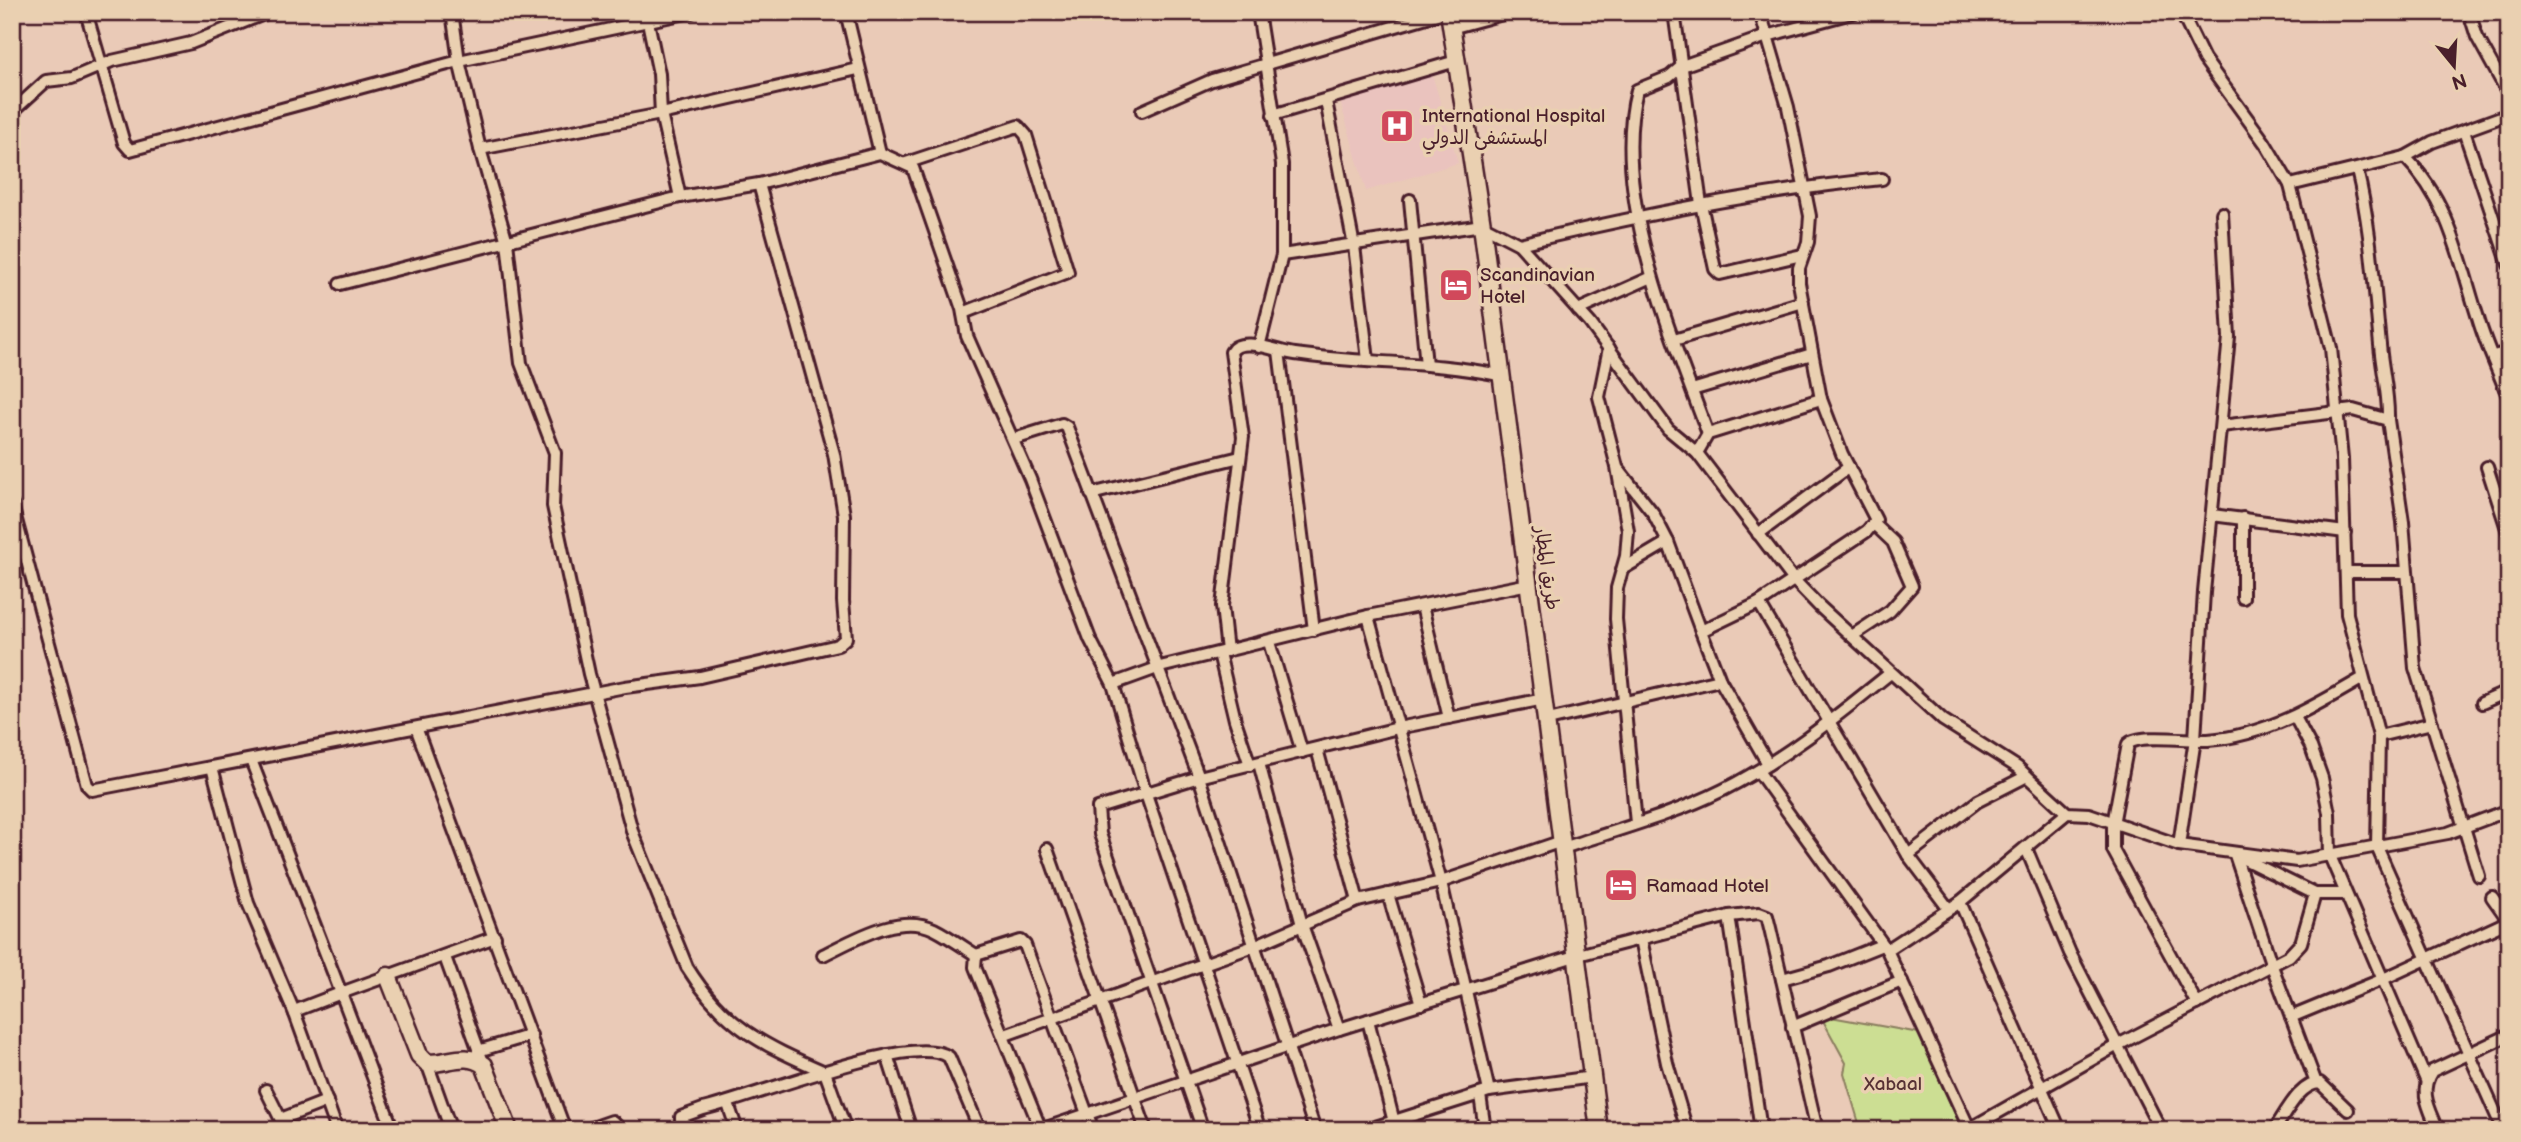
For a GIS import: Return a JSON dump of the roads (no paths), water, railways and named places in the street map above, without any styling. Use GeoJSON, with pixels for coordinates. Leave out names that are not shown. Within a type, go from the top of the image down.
{"type":"FeatureCollection","features":[{"type":"Feature","properties":{"kind":"main road","name":"طريق المطار"},"geometry":{"type":"LineString","coordinates":[[1448,17],[1482,225],[1499,375],[1548,720],[1599,1130]]}},
{"type":"Feature","properties":{"kind":"main road"},"geometry":{"type":"LineString","coordinates":[[388,976],[419,1055],[426,1063],[441,1063],[466,1057],[481,1058],[509,1130]]}},
{"type":"Feature","properties":{"kind":"street"},"geometry":{"type":"LineString","coordinates":[[86,12],[124,144],[130,150],[459,61],[647,17],[691,12]]}},
{"type":"Feature","properties":{"kind":"street"},"geometry":{"type":"LineString","coordinates":[[12,112],[42,83],[72,78],[102,65],[191,43],[269,12]]}},
{"type":"Feature","properties":{"kind":"street"},"geometry":{"type":"LineString","coordinates":[[452,12],[459,61],[480,149],[507,242],[521,363],[555,453],[553,506],[595,694],[633,834],[687,967],[698,984],[739,1029],[764,1046],[825,1072],[846,1130]]}},
{"type":"Feature","properties":{"kind":"street"},"geometry":{"type":"LineString","coordinates":[[846,12],[880,153]]}},
{"type":"Feature","properties":{"kind":"street"},"geometry":{"type":"LineString","coordinates":[[1258,12],[1269,66],[1273,115],[1282,164],[1282,255],[1259,348]]}},
{"type":"Feature","properties":{"kind":"street"},"geometry":{"type":"LineString","coordinates":[[1142,111],[1212,80],[1448,17],[1510,12]]}},
{"type":"Feature","properties":{"kind":"street"},"geometry":{"type":"LineString","coordinates":[[1674,12],[1701,204],[1717,272],[1802,255]]}},
{"type":"Feature","properties":{"kind":"street"},"geometry":{"type":"LineString","coordinates":[[1760,12],[1788,107],[1805,187],[1810,230],[1799,275],[1821,399],[1849,467],[1875,514],[1874,524]]}},
{"type":"Feature","properties":{"kind":"street"},"geometry":{"type":"LineString","coordinates":[[1708,434],[1652,277],[1639,215],[1630,143],[1637,90],[1669,77],[1682,66],[1767,36],[1855,12]]}},
{"type":"Feature","properties":{"kind":"street"},"geometry":{"type":"LineString","coordinates":[[2180,12],[2204,59],[2265,143],[2290,185],[2331,348],[2339,411],[2347,614],[2379,736],[2377,847],[2425,960],[2503,1130]]}},
{"type":"Feature","properties":{"kind":"street"},"geometry":{"type":"LineString","coordinates":[[2469,12],[2477,37],[2509,96]]}},
{"type":"Feature","properties":{"kind":"street"},"geometry":{"type":"LineString","coordinates":[[647,17],[659,74],[661,114],[680,197]]}},
{"type":"Feature","properties":{"kind":"street"},"geometry":{"type":"LineString","coordinates":[[1273,115],[1456,61]]}},
{"type":"Feature","properties":{"kind":"street"},"geometry":{"type":"LineString","coordinates":[[480,149],[661,114],[858,69]]}},
{"type":"Feature","properties":{"kind":"street"},"geometry":{"type":"LineString","coordinates":[[1326,101],[1354,246],[1368,360]]}},
{"type":"Feature","properties":{"kind":"street"},"geometry":{"type":"LineString","coordinates":[[2290,185],[2405,158],[2432,142],[2509,114]]}},
{"type":"Feature","properties":{"kind":"street"},"geometry":{"type":"LineString","coordinates":[[906,163],[1018,126],[1026,135],[1068,272],[962,313]]}},
{"type":"Feature","properties":{"kind":"street"},"geometry":{"type":"LineString","coordinates":[[2464,131],[2509,264]]}},
{"type":"Feature","properties":{"kind":"street"},"geometry":{"type":"LineString","coordinates":[[340,284],[680,197],[759,184],[880,153],[906,163],[918,176],[979,366],[1014,439],[1082,621],[1112,684],[1146,794],[1260,1130]]}},
{"type":"Feature","properties":{"kind":"street"},"geometry":{"type":"LineString","coordinates":[[2405,158],[2423,175],[2438,200],[2456,241],[2478,321],[2509,399]]}},
{"type":"Feature","properties":{"kind":"street"},"geometry":{"type":"LineString","coordinates":[[2357,170],[2368,220],[2382,363],[2389,399],[2388,419],[2403,522],[2415,668],[2479,876]]}},
{"type":"Feature","properties":{"kind":"street"},"geometry":{"type":"LineString","coordinates":[[1519,244],[1639,215],[1805,187],[1882,179]]}},
{"type":"Feature","properties":{"kind":"street"},"geometry":{"type":"LineString","coordinates":[[12,505],[89,788],[96,790],[712,674],[838,645],[846,638],[842,601],[844,515],[834,454],[759,184]]}},
{"type":"Feature","properties":{"kind":"street"},"geometry":{"type":"LineString","coordinates":[[1410,200],[1426,365]]}},
{"type":"Feature","properties":{"kind":"street"},"geometry":{"type":"LineString","coordinates":[[2179,845],[2195,739],[2229,337],[2222,213]]}},
{"type":"Feature","properties":{"kind":"street"},"geometry":{"type":"LineString","coordinates":[[1282,255],[1482,225],[1519,244],[1609,348],[1668,429],[1697,453],[1793,579],[1889,674],[1942,720],[2027,776],[2067,813],[2089,814],[2179,845],[2235,855],[2297,861],[2464,828],[2508,813]]}},
{"type":"Feature","properties":{"kind":"street"},"geometry":{"type":"LineString","coordinates":[[1578,310],[1652,277]]}},
{"type":"Feature","properties":{"kind":"street"},"geometry":{"type":"LineString","coordinates":[[1674,340],[1803,302]]}},
{"type":"Feature","properties":{"kind":"street"},"geometry":{"type":"LineString","coordinates":[[1339,1029],[1302,925],[1254,764],[1235,720],[1223,652],[1222,606],[1240,457],[1241,421],[1231,352],[1242,343],[1279,351],[1499,375]]}},
{"type":"Feature","properties":{"kind":"street"},"geometry":{"type":"LineString","coordinates":[[1609,348],[1599,397],[1617,467],[1628,531],[1618,588],[1616,619],[1636,823]]}},
{"type":"Feature","properties":{"kind":"street"},"geometry":{"type":"LineString","coordinates":[[1279,351],[1314,631]]}},
{"type":"Feature","properties":{"kind":"street"},"geometry":{"type":"LineString","coordinates":[[2493,356],[2509,352]]}},
{"type":"Feature","properties":{"kind":"street"},"geometry":{"type":"LineString","coordinates":[[1692,390],[1812,354]]}},
{"type":"Feature","properties":{"kind":"street"},"geometry":{"type":"LineString","coordinates":[[1697,453],[1708,434],[1821,399]]}},
{"type":"Feature","properties":{"kind":"street"},"geometry":{"type":"LineString","coordinates":[[2221,426],[2353,410],[2388,419]]}},
{"type":"Feature","properties":{"kind":"street"},"geometry":{"type":"LineString","coordinates":[[1014,439],[1066,425],[1160,667],[1199,777],[1254,946],[1290,1045],[1315,1130]]}},
{"type":"Feature","properties":{"kind":"street"},"geometry":{"type":"LineString","coordinates":[[1091,494],[1240,457]]}},
{"type":"Feature","properties":{"kind":"street"},"geometry":{"type":"LineString","coordinates":[[1617,467],[1653,513],[1668,542],[1720,680],[1768,764]]}},
{"type":"Feature","properties":{"kind":"street"},"geometry":{"type":"LineString","coordinates":[[1758,534],[1849,467]]}},
{"type":"Feature","properties":{"kind":"street"},"geometry":{"type":"LineString","coordinates":[[2487,467],[2509,535]]}},
{"type":"Feature","properties":{"kind":"street"},"geometry":{"type":"LineString","coordinates":[[2212,515],[2345,531]]}},
{"type":"Feature","properties":{"kind":"street"},"geometry":{"type":"LineString","coordinates":[[2243,519],[2243,598]]}},
{"type":"Feature","properties":{"kind":"street"},"geometry":{"type":"LineString","coordinates":[[1701,631],[1759,603],[1874,524]]}},
{"type":"Feature","properties":{"kind":"street"},"geometry":{"type":"LineString","coordinates":[[1852,636],[1889,611],[1912,586],[1893,542],[1874,524]]}},
{"type":"Feature","properties":{"kind":"street"},"geometry":{"type":"LineString","coordinates":[[1623,568],[1668,542]]}},
{"type":"Feature","properties":{"kind":"street"},"geometry":{"type":"LineString","coordinates":[[2346,572],[2406,572]]}},
{"type":"Feature","properties":{"kind":"street"},"geometry":{"type":"LineString","coordinates":[[1112,684],[1160,667],[1368,616],[1529,584]]}},
{"type":"Feature","properties":{"kind":"street"},"geometry":{"type":"LineString","coordinates":[[1759,603],[1908,855],[1948,908]]}},
{"type":"Feature","properties":{"kind":"street"},"geometry":{"type":"LineString","coordinates":[[1422,606],[1449,718]]}},
{"type":"Feature","properties":{"kind":"street"},"geometry":{"type":"LineString","coordinates":[[1368,616],[1441,883],[1467,990],[1485,1093],[1485,1130]]}},
{"type":"Feature","properties":{"kind":"street"},"geometry":{"type":"LineString","coordinates":[[1269,642],[1302,752]]}},
{"type":"Feature","properties":{"kind":"street"},"geometry":{"type":"LineString","coordinates":[[1005,1035],[1202,962],[1254,946],[1358,901],[1441,883],[1681,808],[1758,771],[1889,674]]}},
{"type":"Feature","properties":{"kind":"street"},"geometry":{"type":"LineString","coordinates":[[2197,1004],[2115,856],[2113,824],[2128,744],[2138,739],[2227,738],[2295,717],[2363,678]]}},
{"type":"Feature","properties":{"kind":"street"},"geometry":{"type":"LineString","coordinates":[[1548,720],[1720,680]]}},
{"type":"Feature","properties":{"kind":"street"},"geometry":{"type":"LineString","coordinates":[[2483,703],[2509,691]]}},
{"type":"Feature","properties":{"kind":"street"},"geometry":{"type":"LineString","coordinates":[[1203,1130],[1100,834],[1096,816],[1101,806],[1199,777],[1398,728],[1544,699]]}},
{"type":"Feature","properties":{"kind":"street"},"geometry":{"type":"LineString","coordinates":[[2295,717],[2311,747],[2322,778],[2329,813],[2330,856],[2426,1080]]}},
{"type":"Feature","properties":{"kind":"street"},"geometry":{"type":"LineString","coordinates":[[2379,736],[2432,723]]}},
{"type":"Feature","properties":{"kind":"street"},"geometry":{"type":"LineString","coordinates":[[417,730],[565,1130]]}},
{"type":"Feature","properties":{"kind":"street"},"geometry":{"type":"LineString","coordinates":[[1317,749],[1358,901]]}},
{"type":"Feature","properties":{"kind":"street"},"geometry":{"type":"LineString","coordinates":[[251,760],[393,1130]]}},
{"type":"Feature","properties":{"kind":"street"},"geometry":{"type":"LineString","coordinates":[[212,767],[248,903],[295,1014],[337,1130]]}},
{"type":"Feature","properties":{"kind":"street"},"geometry":{"type":"LineString","coordinates":[[1758,771],[1885,947],[1970,1129],[2116,1046],[2272,966],[2301,943],[2315,894]]}},
{"type":"Feature","properties":{"kind":"street"},"geometry":{"type":"LineString","coordinates":[[1908,855],[1978,802],[2027,776]]}},
{"type":"Feature","properties":{"kind":"street"},"geometry":{"type":"LineString","coordinates":[[1782,979],[1885,947],[1960,902],[2067,813]]}},
{"type":"Feature","properties":{"kind":"street"},"geometry":{"type":"LineString","coordinates":[[2026,848],[2070,953],[2161,1130]]}},
{"type":"Feature","properties":{"kind":"street"},"geometry":{"type":"LineString","coordinates":[[1047,849],[1073,915],[1098,1000],[1146,1130]]}},
{"type":"Feature","properties":{"kind":"street"},"geometry":{"type":"LineString","coordinates":[[2235,855],[2315,894],[2345,894]]}},
{"type":"Feature","properties":{"kind":"street"},"geometry":{"type":"LineString","coordinates":[[2235,855],[2272,966],[2316,1083],[2348,1110]]}},
{"type":"Feature","properties":{"kind":"street"},"geometry":{"type":"LineString","coordinates":[[1388,894],[1421,1004]]}},
{"type":"Feature","properties":{"kind":"street"},"geometry":{"type":"LineString","coordinates":[[2291,1017],[2381,980],[2509,921],[2493,897]]}},
{"type":"Feature","properties":{"kind":"street"},"geometry":{"type":"LineString","coordinates":[[1960,902],[2060,1130]]}},
{"type":"Feature","properties":{"kind":"street"},"geometry":{"type":"LineString","coordinates":[[976,955],[975,967],[1005,1035],[1041,1130],[1187,1083],[1237,1063],[1339,1029],[1577,955],[1730,916],[1759,913],[1767,916],[1817,1130]]}},
{"type":"Feature","properties":{"kind":"street"},"geometry":{"type":"LineString","coordinates":[[1730,916],[1761,1130]]}},
{"type":"Feature","properties":{"kind":"street"},"geometry":{"type":"LineString","coordinates":[[823,955],[861,936],[890,927],[919,925],[932,928],[976,955],[1021,941],[1029,952],[1050,1017],[1093,1130]]}},
{"type":"Feature","properties":{"kind":"street"},"geometry":{"type":"LineString","coordinates":[[295,1014],[297,1010],[341,993],[495,937]]}},
{"type":"Feature","properties":{"kind":"street"},"geometry":{"type":"LineString","coordinates":[[1641,939],[1667,1063],[1687,1130]]}},
{"type":"Feature","properties":{"kind":"street"},"geometry":{"type":"LineString","coordinates":[[445,957],[481,1058],[531,1035]]}},
{"type":"Feature","properties":{"kind":"street"},"geometry":{"type":"LineString","coordinates":[[1792,1027],[1902,981]]}},
{"type":"Feature","properties":{"kind":"street"},"geometry":{"type":"LineString","coordinates":[[1367,1020],[1395,1125]]}},
{"type":"Feature","properties":{"kind":"street"},"geometry":{"type":"LineString","coordinates":[[2438,1130],[2424,1096],[2426,1080],[2432,1071],[2509,1035]]}},
{"type":"Feature","properties":{"kind":"street"},"geometry":{"type":"LineString","coordinates":[[681,1130],[681,1117],[887,1055],[933,1049],[949,1057],[980,1130]]}},
{"type":"Feature","properties":{"kind":"street"},"geometry":{"type":"LineString","coordinates":[[887,1055],[911,1130]]}},
{"type":"Feature","properties":{"kind":"street"},"geometry":{"type":"LineString","coordinates":[[426,1063],[451,1130]]}},
{"type":"Feature","properties":{"kind":"street"},"geometry":{"type":"LineString","coordinates":[[1366,1130],[1395,1125],[1485,1093],[1593,1077]]}},
{"type":"Feature","properties":{"kind":"street"},"geometry":{"type":"LineString","coordinates":[[2274,1130],[2304,1089],[2316,1083]]}},
{"type":"Feature","properties":{"kind":"street"},"geometry":{"type":"LineString","coordinates":[[266,1090],[286,1130]]}},
{"type":"Feature","properties":{"kind":"street"},"geometry":{"type":"LineString","coordinates":[[281,1119],[327,1101]]}},
{"type":"Feature","properties":{"kind":"street"},"geometry":{"type":"LineString","coordinates":[[728,1104],[737,1130]]}},
{"type":"Feature","properties":{"kind":"street"},"geometry":{"type":"LineString","coordinates":[[586,1130],[612,1121],[621,1130]]}},
{"type":"Feature","properties":{"kind":"place","name":"International Hospital المستشفى الدولي"},"geometry":{"type":"Point","coordinates":[1397,126]}},
{"type":"Feature","properties":{"kind":"place","name":"Scandinavian Hotel"},"geometry":{"type":"Point","coordinates":[1456,285]}},
{"type":"Feature","properties":{"kind":"place","name":"Ramaad Hotel"},"geometry":{"type":"Point","coordinates":[1621,885]}},
{"type":"Feature","properties":{"kind":"park label","name":"Xabaal"},"geometry":{"type":"Point","coordinates":[1893,1083]}}]}
